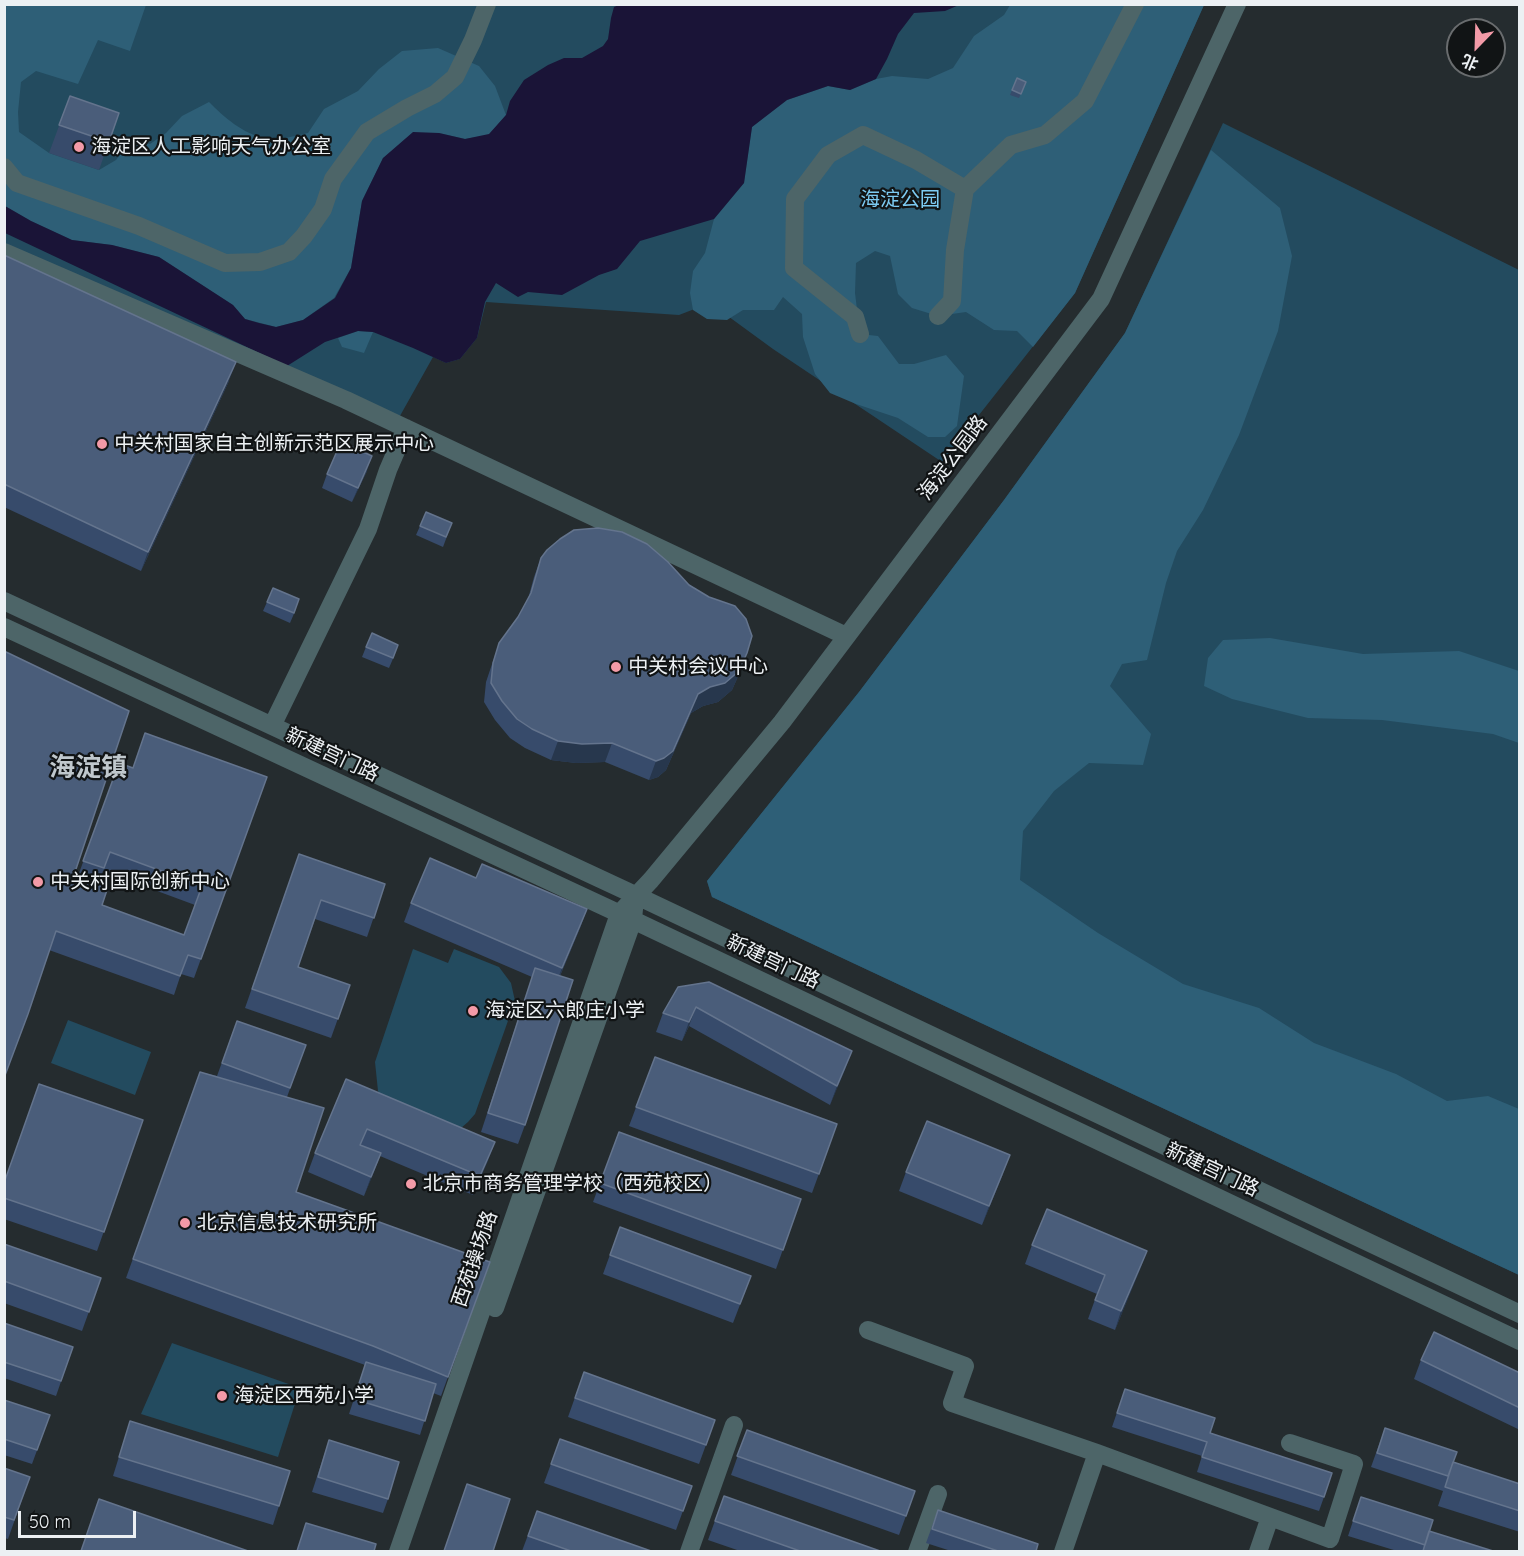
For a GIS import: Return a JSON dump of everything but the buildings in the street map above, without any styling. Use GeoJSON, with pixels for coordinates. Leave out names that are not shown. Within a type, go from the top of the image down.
{"type":"FeatureCollection","features":[{"type":"Feature","properties":{"kind":"street"},"geometry":{"type":"LineString","coordinates":[[4,167],[17,183],[140,226],[225,263],[260,261],[289,252],[304,236],[322,209],[333,179],[367,132],[406,108],[435,94],[455,76],[473,40],[487,4]]}},
{"type":"Feature","properties":{"kind":"street"},"geometry":{"type":"LineString","coordinates":[[938,316],[952,301],[955,250],[965,189],[1011,145],[1045,135],[1085,101],[1135,4]]}},
{"type":"Feature","properties":{"kind":"street","name":"海淀公园路"},"geometry":{"type":"LineString","coordinates":[[626,917],[635,896],[651,880],[775,730],[1101,299],[1237,4]]}},
{"type":"Feature","properties":{"kind":"street"},"geometry":{"type":"LineString","coordinates":[[860,334],[855,317],[794,268],[795,200],[828,155],[864,135],[916,160],[965,189]]}},
{"type":"Feature","properties":{"kind":"street"},"geometry":{"type":"LineString","coordinates":[[4,252],[346,400],[846,636]]}},
{"type":"Feature","properties":{"kind":"street"},"geometry":{"type":"LineString","coordinates":[[272,726],[368,529],[388,470],[406,428]]}},
{"type":"Feature","properties":{"kind":"street","name":"新建宫门路"},"geometry":{"type":"LineString","coordinates":[[4,601],[1520,1314]]}},
{"type":"Feature","properties":{"kind":"street","name":"新建宫门路"},"geometry":{"type":"LineString","coordinates":[[4,627],[626,917],[1520,1341]]}},
{"type":"Feature","properties":{"kind":"street","name":"西苑操场路"},"geometry":{"type":"LineString","coordinates":[[398,1551],[626,917]]}},
{"type":"Feature","properties":{"kind":"street","name":"西苑操场路"},"geometry":{"type":"LineString","coordinates":[[409,1551],[626,917]]}},
{"type":"Feature","properties":{"kind":"street"},"geometry":{"type":"LineString","coordinates":[[868,1330],[965,1366],[952,1403],[1097,1453],[1330,1539],[1354,1464],[1290,1443]]}},
{"type":"Feature","properties":{"kind":"street"},"geometry":{"type":"LineString","coordinates":[[689,1551],[734,1425]]}},
{"type":"Feature","properties":{"kind":"street"},"geometry":{"type":"LineString","coordinates":[[1063,1551],[1097,1453]]}},
{"type":"Feature","properties":{"kind":"street"},"geometry":{"type":"LineString","coordinates":[[917,1551],[938,1494]]}},
{"type":"Feature","properties":{"kind":"street"},"geometry":{"type":"LineString","coordinates":[[1258,1551],[1270,1517]]}},
{"type":"Feature","properties":{"kind":"green space","name":"海淀公园"},"geometry":{"type":"Polygon","coordinates":[[[4,5],[1204,5],[1075,293],[942,462],[773,349],[710,303],[679,315],[486,302],[477,338],[460,359],[446,363],[433,357],[396,423],[5,248],[4,5]]]}},
{"type":"Feature","properties":{"kind":"green space"},"geometry":{"type":"Polygon","coordinates":[[[4,5],[146,5],[130,51],[98,40],[78,84],[36,71],[21,82],[19,132],[49,153],[99,170],[116,160],[131,141],[150,144],[166,133],[182,116],[209,102],[234,124],[257,136],[276,139],[308,133],[324,109],[358,91],[379,69],[402,51],[438,48],[479,66],[495,86],[506,115],[489,135],[465,139],[439,133],[383,158],[362,201],[351,268],[334,298],[303,320],[276,327],[245,319],[233,305],[159,257],[112,245],[72,240],[5,206],[4,5]]]}},
{"type":"Feature","properties":{"kind":"green space"},"geometry":{"type":"Polygon","coordinates":[[[1010,5],[1204,5],[1075,293],[1033,347],[1017,331],[994,330],[966,312],[938,316],[912,308],[898,294],[890,256],[875,251],[856,263],[855,293],[860,334],[878,336],[899,364],[914,364],[946,355],[964,376],[957,426],[945,437],[928,437],[898,418],[830,393],[815,374],[803,337],[802,314],[783,297],[774,310],[743,310],[727,320],[707,319],[693,310],[690,293],[693,271],[705,253],[714,219],[744,183],[752,127],[787,100],[828,86],[850,90],[876,79],[892,76],[928,79],[953,68],[974,36],[1004,15],[1010,5]]]}},
{"type":"Feature","properties":{"kind":"green space"},"geometry":{"type":"Polygon","coordinates":[[[1223,123],[1519,270],[1519,1275],[712,897],[707,881],[859,692],[1004,500],[1125,333],[1223,123]]]}},
{"type":"Feature","properties":{"kind":"green space"},"geometry":{"type":"Polygon","coordinates":[[[1211,150],[1280,208],[1292,256],[1278,331],[1239,435],[1203,510],[1177,551],[1166,583],[1147,660],[1122,664],[1110,686],[1151,734],[1143,765],[1089,763],[1054,791],[1023,831],[1020,880],[1098,933],[1183,984],[1259,1008],[1314,1043],[1396,1074],[1447,1101],[1488,1096],[1519,1109],[1519,1275],[712,897],[707,881],[859,692],[1004,500],[1125,333],[1211,150]]]}},
{"type":"Feature","properties":{"kind":"green space"},"geometry":{"type":"Polygon","coordinates":[[[358,331],[373,332],[364,353],[342,347],[338,338],[358,331]]]}},
{"type":"Feature","properties":{"kind":"green space"},"geometry":{"type":"Polygon","coordinates":[[[1270,638],[1363,654],[1459,651],[1519,671],[1519,743],[1493,734],[1382,720],[1308,718],[1232,699],[1204,686],[1208,658],[1223,640],[1270,638]]]}},
{"type":"Feature","properties":{"kind":"green space"},"geometry":{"type":"Polygon","coordinates":[[[413,949],[448,963],[454,949],[499,967],[511,983],[515,1001],[475,1114],[461,1128],[440,1131],[385,1106],[378,1091],[375,1062],[413,949]]]}},
{"type":"Feature","properties":{"kind":"green space"},"geometry":{"type":"Polygon","coordinates":[[[68,1020],[151,1052],[135,1095],[51,1063],[68,1020]]]}},
{"type":"Feature","properties":{"kind":"green space"},"geometry":{"type":"Polygon","coordinates":[[[172,1343],[300,1388],[278,1457],[141,1414],[172,1343]]]}},
{"type":"Feature","properties":{"kind":"shaded area"},"geometry":{"type":"Polygon","coordinates":[[[619,5],[959,5],[945,11],[914,13],[898,34],[876,79],[850,90],[828,86],[787,100],[752,127],[744,183],[714,219],[640,241],[617,269],[599,275],[562,295],[528,292],[518,297],[496,283],[485,302],[477,338],[460,359],[446,363],[373,332],[358,331],[325,342],[287,366],[5,233],[5,206],[72,240],[112,245],[159,257],[233,305],[245,319],[276,327],[303,320],[335,298],[351,268],[362,201],[383,158],[413,132],[439,133],[465,139],[489,134],[506,115],[510,101],[524,80],[564,58],[582,58],[603,46],[608,39],[614,7],[619,5]]]}},
{"type":"Feature","properties":{"kind":"place","name":"海淀区人工影响天气办公室"},"geometry":{"type":"Point","coordinates":[79,147]}},
{"type":"Feature","properties":{"kind":"place","name":"中关村国家自主创新示范区展示中心"},"geometry":{"type":"Point","coordinates":[102,444]}},
{"type":"Feature","properties":{"kind":"place","name":"中关村会议中心"},"geometry":{"type":"Point","coordinates":[616,667]}},
{"type":"Feature","properties":{"kind":"place","name":"中关村国际创新中心"},"geometry":{"type":"Point","coordinates":[38,882]}},
{"type":"Feature","properties":{"kind":"place","name":"海淀区六郎庄小学"},"geometry":{"type":"Point","coordinates":[473,1011]}},
{"type":"Feature","properties":{"kind":"place","name":"北京市商务管理学校（西苑校区）"},"geometry":{"type":"Point","coordinates":[411,1184]}},
{"type":"Feature","properties":{"kind":"place","name":"北京信息技术研究所"},"geometry":{"type":"Point","coordinates":[185,1223]}},
{"type":"Feature","properties":{"kind":"place","name":"海淀区西苑小学"},"geometry":{"type":"Point","coordinates":[222,1396]}},
{"type":"Feature","properties":{"kind":"district","name":"海淀镇"},"geometry":{"type":"Point","coordinates":[88,768]}}]}
